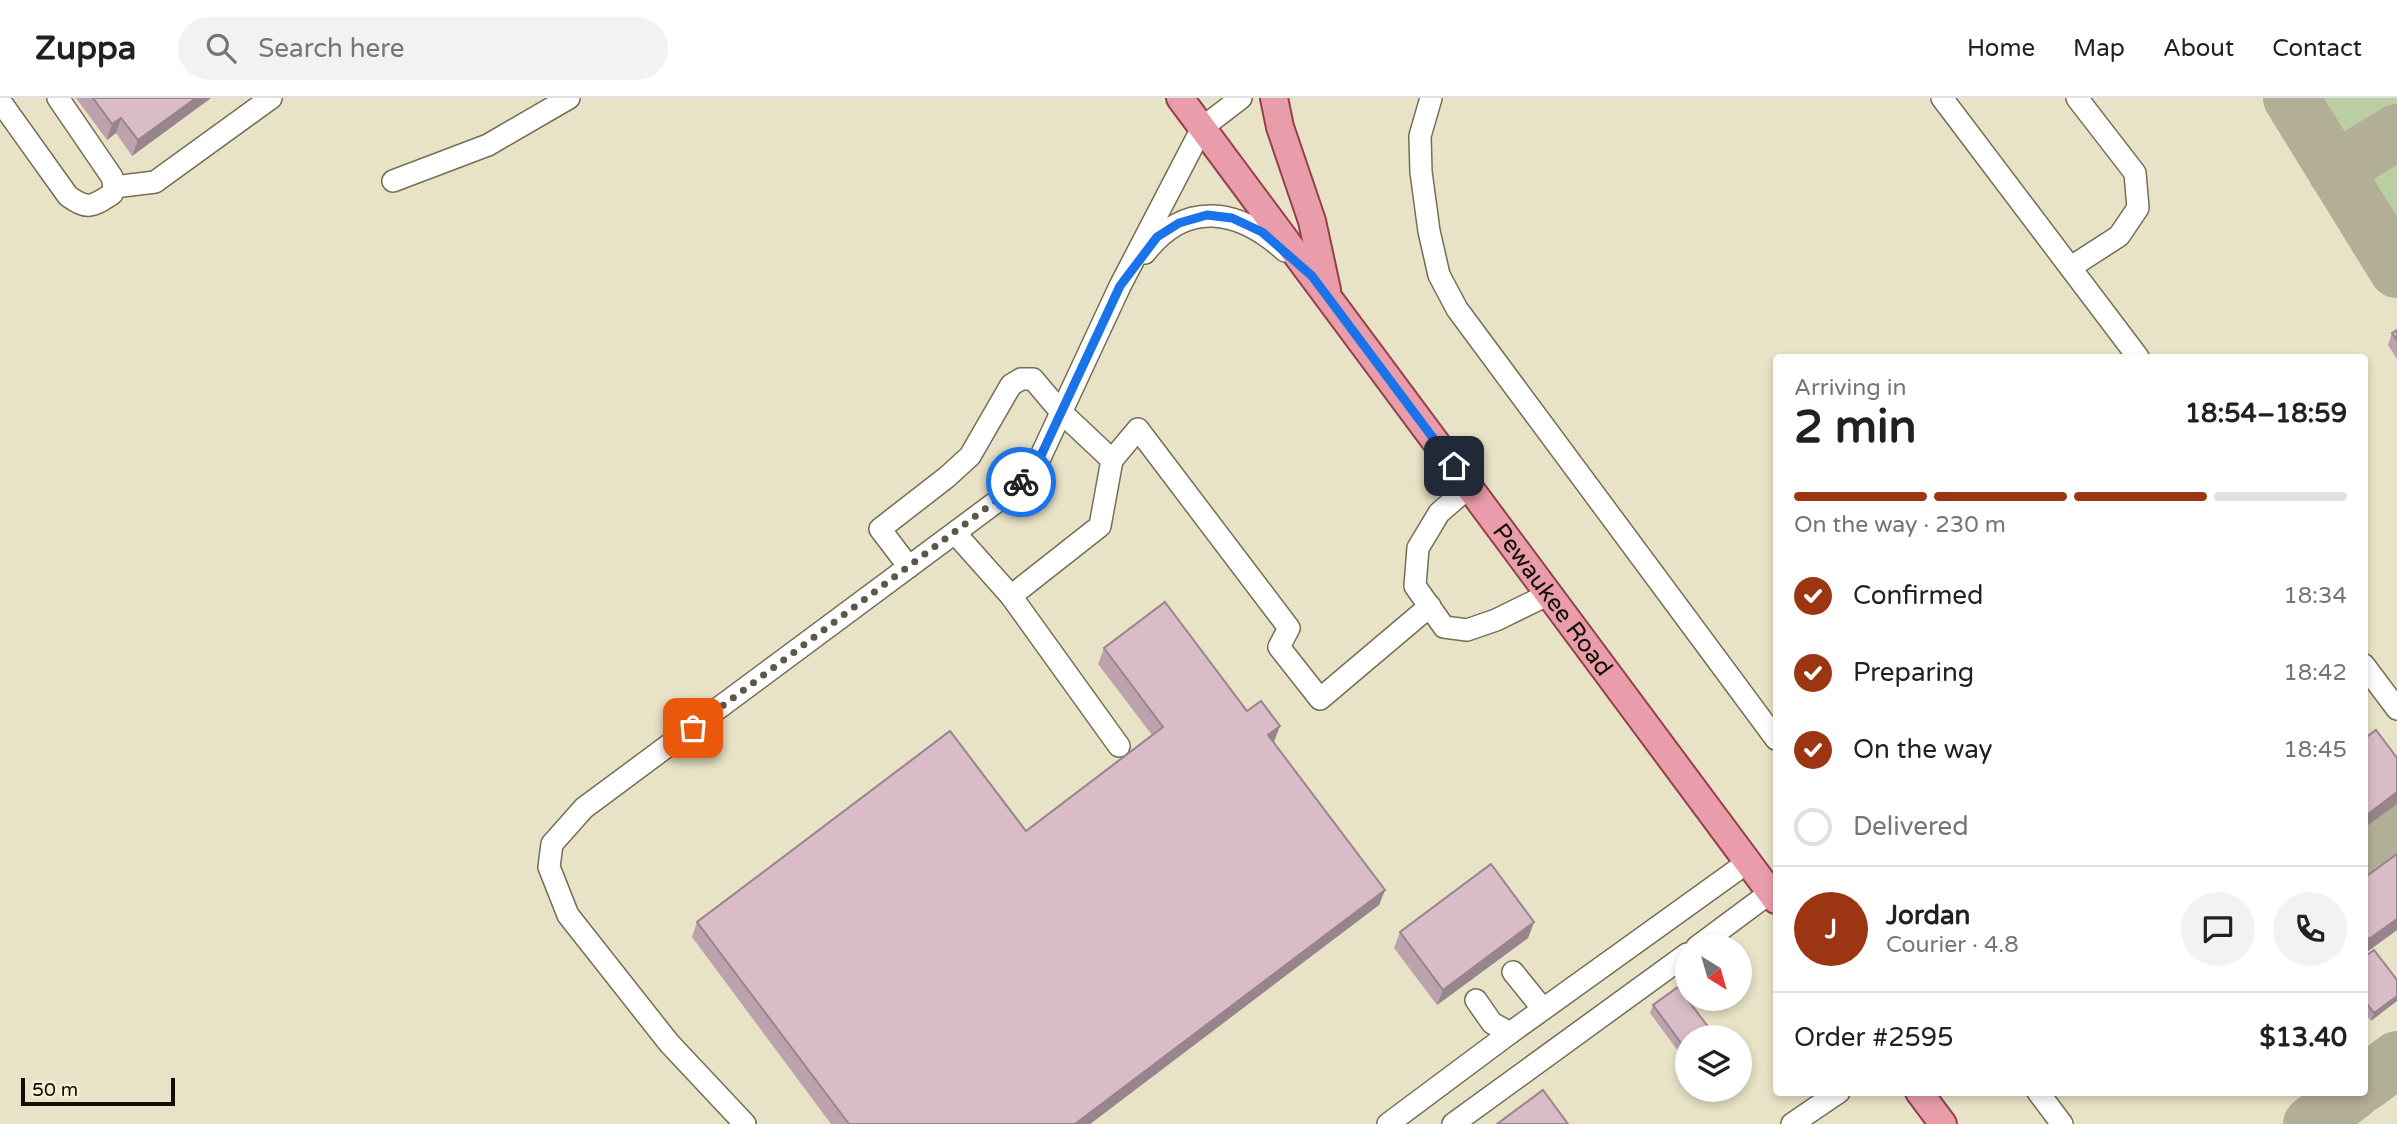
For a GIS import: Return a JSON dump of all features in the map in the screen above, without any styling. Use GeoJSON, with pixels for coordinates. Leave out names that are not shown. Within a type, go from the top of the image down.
{"type":"FeatureCollection","features":[{"type":"Feature","properties":{"kind":"main road","name":"Pewaukee Road"},"geometry":{"type":"LineString","coordinates":[[1180,98],[1773,895]]}},
{"type":"Feature","properties":{"kind":"main road"},"geometry":{"type":"LineString","coordinates":[[1274,98],[1279,127],[1312,221],[1329,298]]}},
{"type":"Feature","properties":{"kind":"main road"},"geometry":{"type":"LineString","coordinates":[[1922,1096],[1943,1124]]}},
{"type":"Feature","properties":{"kind":"street"},"geometry":{"type":"LineString","coordinates":[[0,101],[68,196],[80,205],[94,206],[112,194],[114,187],[107,167],[58,98]]}},
{"type":"Feature","properties":{"kind":"street"},"geometry":{"type":"LineString","coordinates":[[114,187],[155,182],[271,98]]}},
{"type":"Feature","properties":{"kind":"street"},"geometry":{"type":"LineString","coordinates":[[393,181],[488,145],[569,98]]}},
{"type":"Feature","properties":{"kind":"street"},"geometry":{"type":"LineString","coordinates":[[745,1124],[669,1043],[568,915],[549,867],[552,844],[584,808],[1019,485],[1038,462],[1120,286],[1202,128],[1241,98]]}},
{"type":"Feature","properties":{"kind":"street"},"geometry":{"type":"LineString","coordinates":[[1432,98],[1420,136],[1421,173],[1429,231],[1439,275],[1457,309],[1773,735]]}},
{"type":"Feature","properties":{"kind":"street"},"geometry":{"type":"LineString","coordinates":[[2071,267],[2119,236],[2138,208],[2135,173],[2077,98]]}},
{"type":"Feature","properties":{"kind":"street"},"geometry":{"type":"LineString","coordinates":[[1944,99],[2136,354]]}},
{"type":"Feature","properties":{"kind":"street"},"geometry":{"type":"LineString","coordinates":[[1120,286],[1157,237],[1179,223],[1207,215],[1232,218],[1262,232],[1312,276]]}},
{"type":"Feature","properties":{"kind":"street"},"geometry":{"type":"LineString","coordinates":[[909,567],[880,529],[970,456],[1011,385],[1021,379],[1033,379],[1061,412],[1112,460]]}},
{"type":"Feature","properties":{"kind":"street"},"geometry":{"type":"LineString","coordinates":[[1012,596],[1100,526],[1112,460],[1138,429],[1289,628],[1279,647],[1320,699],[1430,607]]}},
{"type":"Feature","properties":{"kind":"street"},"geometry":{"type":"LineString","coordinates":[[1469,487],[1438,513],[1418,548],[1415,586],[1444,627],[1467,630],[1496,620],[1549,594]]}},
{"type":"Feature","properties":{"kind":"street"},"geometry":{"type":"LineString","coordinates":[[955,533],[1012,596],[1119,747]]}},
{"type":"Feature","properties":{"kind":"street"},"geometry":{"type":"LineString","coordinates":[[2368,668],[2389,681],[2397,709]]}},
{"type":"Feature","properties":{"kind":"street"},"geometry":{"type":"LineString","coordinates":[[1388,1124],[1510,1032],[1748,862]]}},
{"type":"Feature","properties":{"kind":"street"},"geometry":{"type":"LineString","coordinates":[[1717,934],[1773,897]]}},
{"type":"Feature","properties":{"kind":"street"},"geometry":{"type":"LineString","coordinates":[[1453,1124],[1675,963]]}},
{"type":"Feature","properties":{"kind":"street"},"geometry":{"type":"LineString","coordinates":[[1513,972],[1543,1009]]}},
{"type":"Feature","properties":{"kind":"street"},"geometry":{"type":"LineString","coordinates":[[1476,1000],[1492,1023],[1510,1032]]}},
{"type":"Feature","properties":{"kind":"street"},"geometry":{"type":"LineString","coordinates":[[1792,1124],[1833,1096]]}},
{"type":"Feature","properties":{"kind":"street"},"geometry":{"type":"LineString","coordinates":[[2041,1096],[2062,1124]]}},
{"type":"Feature","properties":{"kind":"green space"},"geometry":{"type":"Polygon","coordinates":[[[2304,98],[2397,98],[2397,118],[2364,140],[2345,145],[2329,137],[2304,98]]]}},
{"type":"Feature","properties":{"kind":"green space"},"geometry":{"type":"Polygon","coordinates":[[[2397,146],[2397,244],[2369,203],[2361,184],[2361,175],[2371,162],[2397,146]]]}},
{"type":"Feature","properties":{"kind":"building"},"geometry":{"type":"Polygon","coordinates":[[[93,98],[196,98],[138,140],[121,118],[112,124],[93,98]]]}},
{"type":"Feature","properties":{"kind":"building"},"geometry":{"type":"Polygon","coordinates":[[[1165,602],[1247,711],[1261,701],[1280,726],[1268,735],[1385,890],[1075,1124],[849,1124],[697,922],[950,731],[1026,831],[1163,727],[1104,648],[1165,602]]]}},
{"type":"Feature","properties":{"kind":"building"},"geometry":{"type":"Polygon","coordinates":[[[2376,730],[2397,758],[2397,792],[2368,814],[2368,736],[2376,730]]]}},
{"type":"Feature","properties":{"kind":"building"},"geometry":{"type":"Polygon","coordinates":[[[2397,854],[2397,919],[2369,939],[2368,938],[2368,875],[2397,854]]]}},
{"type":"Feature","properties":{"kind":"building"},"geometry":{"type":"Polygon","coordinates":[[[1491,864],[1534,922],[1443,990],[1400,932],[1491,864]]]}},
{"type":"Feature","properties":{"kind":"building"},"geometry":{"type":"Polygon","coordinates":[[[2374,950],[2397,980],[2397,996],[2374,1013],[2368,1005],[2368,954],[2374,950]]]}},
{"type":"Feature","properties":{"kind":"building"},"geometry":{"type":"Polygon","coordinates":[[[1675,989],[1675,1012],[1697,1012],[1707,1025],[1675,1025],[1675,1035],[1653,1005],[1675,989]]]}},
{"type":"Feature","properties":{"kind":"building"},"geometry":{"type":"Polygon","coordinates":[[[1543,1090],[1568,1124],[1497,1124],[1543,1090]]]}},
{"type":"Feature","properties":{"kind":"taxiway"},"geometry":{"type":"LineString","coordinates":[[2291,98],[2397,270]]}},
{"type":"Feature","properties":{"kind":"taxiway"},"geometry":{"type":"LineString","coordinates":[[2335,170],[2397,132]]}},
{"type":"Feature","properties":{"kind":"taxiway"},"geometry":{"type":"LineString","coordinates":[[2368,851],[2397,831]]}},
{"type":"Feature","properties":{"kind":"taxiway"},"geometry":{"type":"LineString","coordinates":[[2368,1081],[2397,1059]]}},
{"type":"Feature","properties":{"kind":"taxiway"},"geometry":{"type":"LineString","coordinates":[[2311,1124],[2348,1096]]}},
{"type":"Feature","properties":{"kind":"way so far"},"geometry":{"type":"LineString","coordinates":[[693,728],[1021,482]]}},
{"type":"Feature","properties":{"kind":"route"},"geometry":{"type":"LineString","coordinates":[[1021,482],[1038,462],[1120,286],[1157,237],[1179,223],[1207,215],[1232,218],[1262,232],[1312,276],[1454,466]]}}]}
